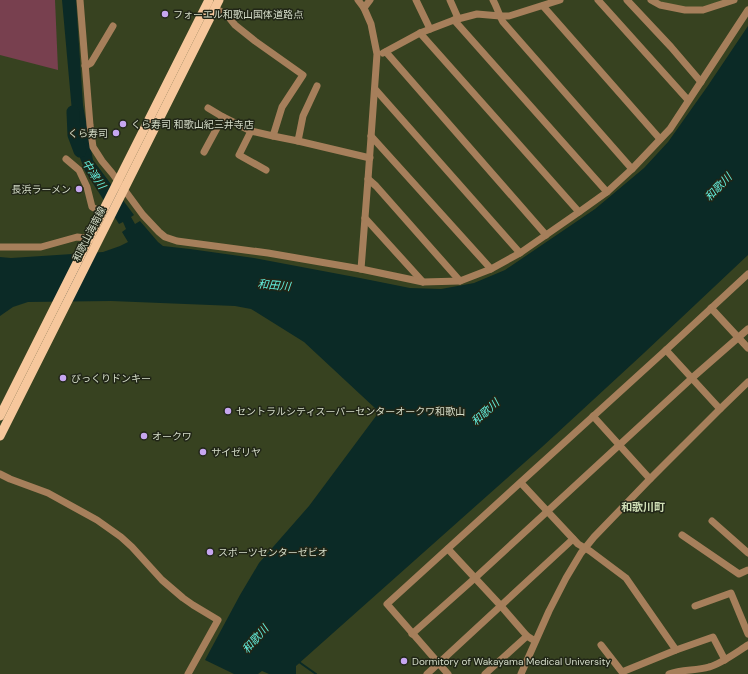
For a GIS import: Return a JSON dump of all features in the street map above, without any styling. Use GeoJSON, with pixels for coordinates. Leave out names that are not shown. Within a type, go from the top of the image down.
{"type":"FeatureCollection","features":[{"type":"Feature","properties":{"kind":"main road","name":"和歌山海南線"},"geometry":{"type":"LineString","coordinates":[[0,436],[64,308],[105,215],[213,3]]}},
{"type":"Feature","properties":{"kind":"main road","name":"和歌山海南線"},"geometry":{"type":"LineString","coordinates":[[0,416],[54,309],[92,242]]}},
{"type":"Feature","properties":{"kind":"street"},"geometry":{"type":"LineString","coordinates":[[80,0],[90,125],[94,147],[120,188],[159,232],[166,237],[177,241],[268,253],[361,269],[423,282],[460,281],[491,269],[520,254],[607,192],[632,169],[670,128],[748,10]]}},
{"type":"Feature","properties":{"kind":"street"},"geometry":{"type":"LineString","coordinates":[[358,0],[364,8],[370,24],[377,54],[361,269]]}},
{"type":"Feature","properties":{"kind":"street"},"geometry":{"type":"LineString","coordinates":[[364,8],[370,0]]}},
{"type":"Feature","properties":{"kind":"street"},"geometry":{"type":"LineString","coordinates":[[416,0],[430,29]]}},
{"type":"Feature","properties":{"kind":"street"},"geometry":{"type":"LineString","coordinates":[[450,0],[456,19],[607,192]]}},
{"type":"Feature","properties":{"kind":"street"},"geometry":{"type":"LineString","coordinates":[[493,0],[503,22],[632,169]]}},
{"type":"Feature","properties":{"kind":"street"},"geometry":{"type":"LineString","coordinates":[[377,54],[386,52],[420,33],[456,19],[477,14],[509,16],[560,0]]}},
{"type":"Feature","properties":{"kind":"street"},"geometry":{"type":"LineString","coordinates":[[598,0],[688,100]]}},
{"type":"Feature","properties":{"kind":"street"},"geometry":{"type":"LineString","coordinates":[[627,0],[701,82]]}},
{"type":"Feature","properties":{"kind":"street"},"geometry":{"type":"LineString","coordinates":[[651,0],[660,4],[685,10],[703,10],[734,0]]}},
{"type":"Feature","properties":{"kind":"street"},"geometry":{"type":"LineString","coordinates":[[213,3],[255,41],[303,75],[282,107],[274,136]]}},
{"type":"Feature","properties":{"kind":"street"},"geometry":{"type":"LineString","coordinates":[[543,6],[660,139]]}},
{"type":"Feature","properties":{"kind":"street"},"geometry":{"type":"LineString","coordinates":[[85,66],[91,63],[113,26]]}},
{"type":"Feature","properties":{"kind":"street"},"geometry":{"type":"LineString","coordinates":[[420,33],[579,212]]}},
{"type":"Feature","properties":{"kind":"street"},"geometry":{"type":"LineString","coordinates":[[386,52],[546,235]]}},
{"type":"Feature","properties":{"kind":"street"},"geometry":{"type":"LineString","coordinates":[[298,141],[303,116],[317,86]]}},
{"type":"Feature","properties":{"kind":"street"},"geometry":{"type":"LineString","coordinates":[[375,89],[520,254]]}},
{"type":"Feature","properties":{"kind":"street"},"geometry":{"type":"LineString","coordinates":[[208,108],[251,131],[370,158]]}},
{"type":"Feature","properties":{"kind":"street"},"geometry":{"type":"LineString","coordinates":[[204,152],[223,117]]}},
{"type":"Feature","properties":{"kind":"street"},"geometry":{"type":"LineString","coordinates":[[251,131],[239,155],[266,170]]}},
{"type":"Feature","properties":{"kind":"street"},"geometry":{"type":"LineString","coordinates":[[371,136],[491,269]]}},
{"type":"Feature","properties":{"kind":"street"},"geometry":{"type":"LineString","coordinates":[[66,159],[79,170],[87,187],[92,207],[105,215]]}},
{"type":"Feature","properties":{"kind":"street"},"geometry":{"type":"LineString","coordinates":[[368,179],[376,186],[460,281]]}},
{"type":"Feature","properties":{"kind":"street"},"geometry":{"type":"LineString","coordinates":[[365,218],[423,282]]}},
{"type":"Feature","properties":{"kind":"street"},"geometry":{"type":"LineString","coordinates":[[0,247],[41,247],[77,237],[92,242]]}},
{"type":"Feature","properties":{"kind":"street"},"geometry":{"type":"LineString","coordinates":[[448,674],[387,604],[748,274]]}},
{"type":"Feature","properties":{"kind":"street"},"geometry":{"type":"LineString","coordinates":[[711,308],[748,348]]}},
{"type":"Feature","properties":{"kind":"street"},"geometry":{"type":"LineString","coordinates":[[412,634],[692,378],[748,329]]}},
{"type":"Feature","properties":{"kind":"street"},"geometry":{"type":"LineString","coordinates":[[666,350],[720,409]]}},
{"type":"Feature","properties":{"kind":"street"},"geometry":{"type":"LineString","coordinates":[[521,674],[549,611],[566,578],[585,548],[650,479],[748,382]]}},
{"type":"Feature","properties":{"kind":"street"},"geometry":{"type":"LineString","coordinates":[[593,416],[650,479]]}},
{"type":"Feature","properties":{"kind":"street"},"geometry":{"type":"LineString","coordinates":[[0,474],[48,493],[96,520],[121,537],[162,580],[183,598],[218,620],[188,674]]}},
{"type":"Feature","properties":{"kind":"street"},"geometry":{"type":"LineString","coordinates":[[521,483],[578,544],[590,551],[626,578],[676,650]]}},
{"type":"Feature","properties":{"kind":"street"},"geometry":{"type":"LineString","coordinates":[[712,521],[748,553]]}},
{"type":"Feature","properties":{"kind":"street"},"geometry":{"type":"LineString","coordinates":[[682,535],[739,574],[748,570]]}},
{"type":"Feature","properties":{"kind":"street"},"geometry":{"type":"LineString","coordinates":[[427,674],[573,539]]}},
{"type":"Feature","properties":{"kind":"street"},"geometry":{"type":"LineString","coordinates":[[448,548],[527,636],[535,642]]}},
{"type":"Feature","properties":{"kind":"street"},"geometry":{"type":"LineString","coordinates":[[695,606],[732,594],[748,634]]}},
{"type":"Feature","properties":{"kind":"street"},"geometry":{"type":"LineString","coordinates":[[485,674],[527,636]]}},
{"type":"Feature","properties":{"kind":"street"},"geometry":{"type":"LineString","coordinates":[[601,645],[622,672],[713,637],[725,660]]}},
{"type":"Feature","properties":{"kind":"street"},"geometry":{"type":"LineString","coordinates":[[669,674],[677,671],[711,667],[748,645]]}},
{"type":"Feature","properties":{"kind":"shaded area"},"geometry":{"type":"Polygon","coordinates":[[[0,0],[55,0],[58,70],[0,55],[0,0]]]}},
{"type":"Feature","properties":{"kind":"shaded area"},"geometry":{"type":"Polygon","coordinates":[[[655,0],[727,0],[697,8],[680,7],[655,0]]]}},
{"type":"Feature","properties":{"kind":"water"},"geometry":{"type":"Polygon","coordinates":[[[62,0],[76,0],[83,105],[93,160],[134,215],[131,217],[135,224],[140,221],[163,246],[254,258],[410,288],[441,289],[474,283],[505,270],[595,209],[644,168],[668,142],[748,26],[748,255],[542,447],[296,666],[296,674],[269,674],[262,671],[258,674],[234,674],[205,660],[259,563],[309,506],[376,416],[376,409],[304,342],[251,309],[235,306],[111,301],[28,302],[13,307],[0,316],[0,257],[11,258],[103,252],[128,242],[122,232],[126,229],[123,222],[119,224],[85,171],[75,145],[62,0]]]}},
{"type":"Feature","properties":{"kind":"waterway","name":"中津川"},"geometry":{"type":"LineString","coordinates":[[73,112],[74,135],[80,151]]}},
{"type":"Feature","properties":{"kind":"waterway"},"geometry":{"type":"LineString","coordinates":[[299,662],[316,674]]}},
{"type":"Feature","properties":{"kind":"place","name":"フォーエル和歌山国体道路点"},"geometry":{"type":"Point","coordinates":[165,14]}},
{"type":"Feature","properties":{"kind":"place","name":"くら寿司 和歌山紀三井寺店"},"geometry":{"type":"Point","coordinates":[123,124]}},
{"type":"Feature","properties":{"kind":"place","name":"くら寿司"},"geometry":{"type":"Point","coordinates":[116,133]}},
{"type":"Feature","properties":{"kind":"place","name":"長浜ラーメン"},"geometry":{"type":"Point","coordinates":[79,189]}},
{"type":"Feature","properties":{"kind":"place","name":"びっくりドンキー"},"geometry":{"type":"Point","coordinates":[63,378]}},
{"type":"Feature","properties":{"kind":"place","name":"セントラルシティスーパーセンターオークワ和歌山"},"geometry":{"type":"Point","coordinates":[228,411]}},
{"type":"Feature","properties":{"kind":"place","name":"オークワ"},"geometry":{"type":"Point","coordinates":[144,436]}},
{"type":"Feature","properties":{"kind":"place","name":"サイゼリヤ"},"geometry":{"type":"Point","coordinates":[203,452]}},
{"type":"Feature","properties":{"kind":"place","name":"スポーツセンターゼビオ"},"geometry":{"type":"Point","coordinates":[210,552]}},
{"type":"Feature","properties":{"kind":"place","name":"Dormitory of Wakayama Medical University"},"geometry":{"type":"Point","coordinates":[404,661]}},
{"type":"Feature","properties":{"kind":"district","name":"和歌川町"},"geometry":{"type":"Point","coordinates":[643,507]}},
{"type":"Feature","properties":{"kind":"water label","name":"和歌川"},"geometry":{"type":"Point","coordinates":[718,187]}},
{"type":"Feature","properties":{"kind":"water label","name":"和田川"},"geometry":{"type":"Point","coordinates":[274,285]}},
{"type":"Feature","properties":{"kind":"water label","name":"和歌川"},"geometry":{"type":"Point","coordinates":[485,412]}},
{"type":"Feature","properties":{"kind":"water label","name":"和歌川"},"geometry":{"type":"Point","coordinates":[255,639]}}]}
